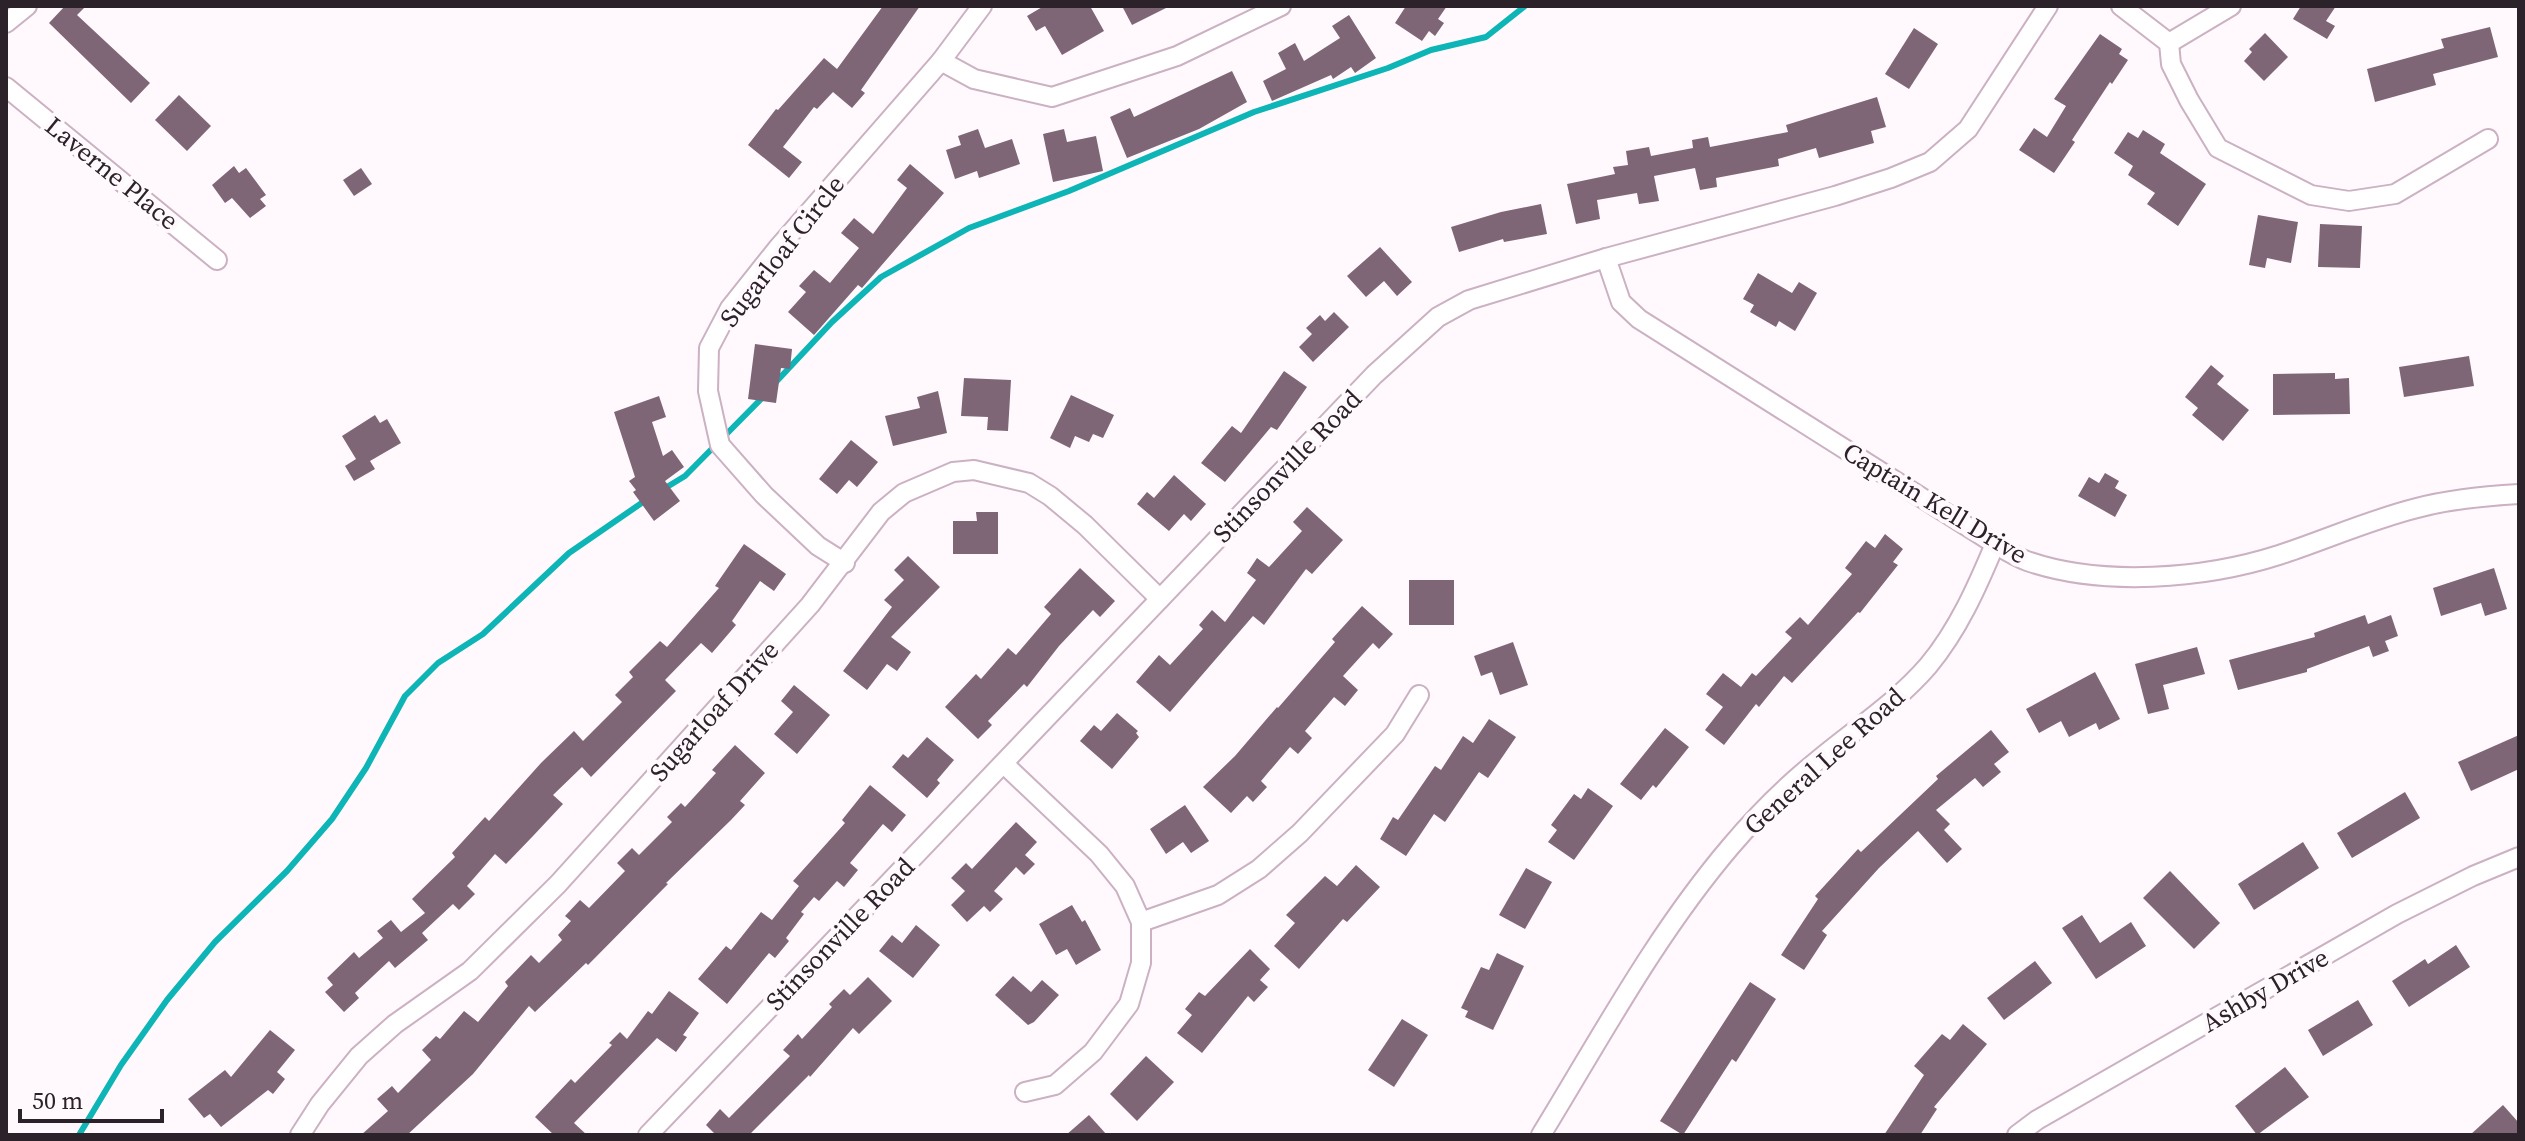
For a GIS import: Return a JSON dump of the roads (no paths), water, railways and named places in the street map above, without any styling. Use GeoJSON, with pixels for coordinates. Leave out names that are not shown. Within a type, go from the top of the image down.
{"type":"FeatureCollection","features":[{"type":"Feature","properties":{"kind":"street"},"geometry":{"type":"LineString","coordinates":[[6,23],[27,6]]}},
{"type":"Feature","properties":{"kind":"street","name":"Sugarloaf Circle"},"geometry":{"type":"LineString","coordinates":[[845,563],[818,546],[764,495],[720,445],[708,391],[709,348],[730,308],[777,249],[941,61],[982,6]]}},
{"type":"Feature","properties":{"kind":"street"},"geometry":{"type":"LineString","coordinates":[[941,61],[974,79],[1052,97],[1177,56],[1281,6]]}},
{"type":"Feature","properties":{"kind":"street","name":"Stinsonville Road"},"geometry":{"type":"LineString","coordinates":[[648,1135],[1374,375],[1438,317],[1469,300],[1606,258],[1835,196],[1930,162],[1968,129],[2048,6]]}},
{"type":"Feature","properties":{"kind":"street"},"geometry":{"type":"LineString","coordinates":[[2121,6],[2169,43],[2171,64],[2218,148],[2311,195],[2349,201],[2395,194],[2488,139]]}},
{"type":"Feature","properties":{"kind":"street"},"geometry":{"type":"LineString","coordinates":[[2169,43],[2231,6]]}},
{"type":"Feature","properties":{"kind":"street","name":"Laverne Place"},"geometry":{"type":"LineString","coordinates":[[6,87],[217,260]]}},
{"type":"Feature","properties":{"kind":"street","name":"Captain Kell Drive"},"geometry":{"type":"LineString","coordinates":[[1606,258],[1617,295],[1639,319],[1995,544],[2027,561],[2125,578],[2170,577],[2276,556],[2418,507],[2478,496],[2519,494]]}},
{"type":"Feature","properties":{"kind":"street","name":"Sugarloaf Drive"},"geometry":{"type":"LineString","coordinates":[[300,1135],[320,1104],[359,1056],[395,1024],[470,971],[558,884],[845,563],[881,512],[904,493],[953,472],[974,470],[1029,483],[1085,525],[1160,599]]}},
{"type":"Feature","properties":{"kind":"street","name":"General Lee Road"},"geometry":{"type":"LineString","coordinates":[[1541,1135],[1648,959],[1691,896],[1731,845],[1775,797],[1879,712],[1928,666],[1975,593],[1995,544]]}},
{"type":"Feature","properties":{"kind":"street"},"geometry":{"type":"LineString","coordinates":[[1141,922],[1218,895],[1259,869],[1300,833],[1395,734],[1419,695]]}},
{"type":"Feature","properties":{"kind":"street"},"geometry":{"type":"LineString","coordinates":[[1004,764],[1099,854],[1125,886],[1141,922],[1141,963],[1129,1004],[1093,1052],[1055,1085],[1025,1092]]}},
{"type":"Feature","properties":{"kind":"street","name":"Ashby Drive"},"geometry":{"type":"LineString","coordinates":[[2017,1135],[2037,1120],[2397,914],[2519,857]]}},
{"type":"Feature","properties":{"kind":"waterway"},"geometry":{"type":"LineString","coordinates":[[775,383],[832,322],[881,277],[969,228],[1069,191],[1254,112],[1388,68],[1431,50],[1486,37],[1525,6]]}},
{"type":"Feature","properties":{"kind":"waterway"},"geometry":{"type":"LineString","coordinates":[[662,490],[685,476],[765,395]]}},
{"type":"Feature","properties":{"kind":"waterway"},"geometry":{"type":"LineString","coordinates":[[79,1135],[121,1065],[167,1000],[215,942],[287,871],[332,819],[366,768],[405,696],[438,663],[483,634],[569,553],[646,500]]}}]}
